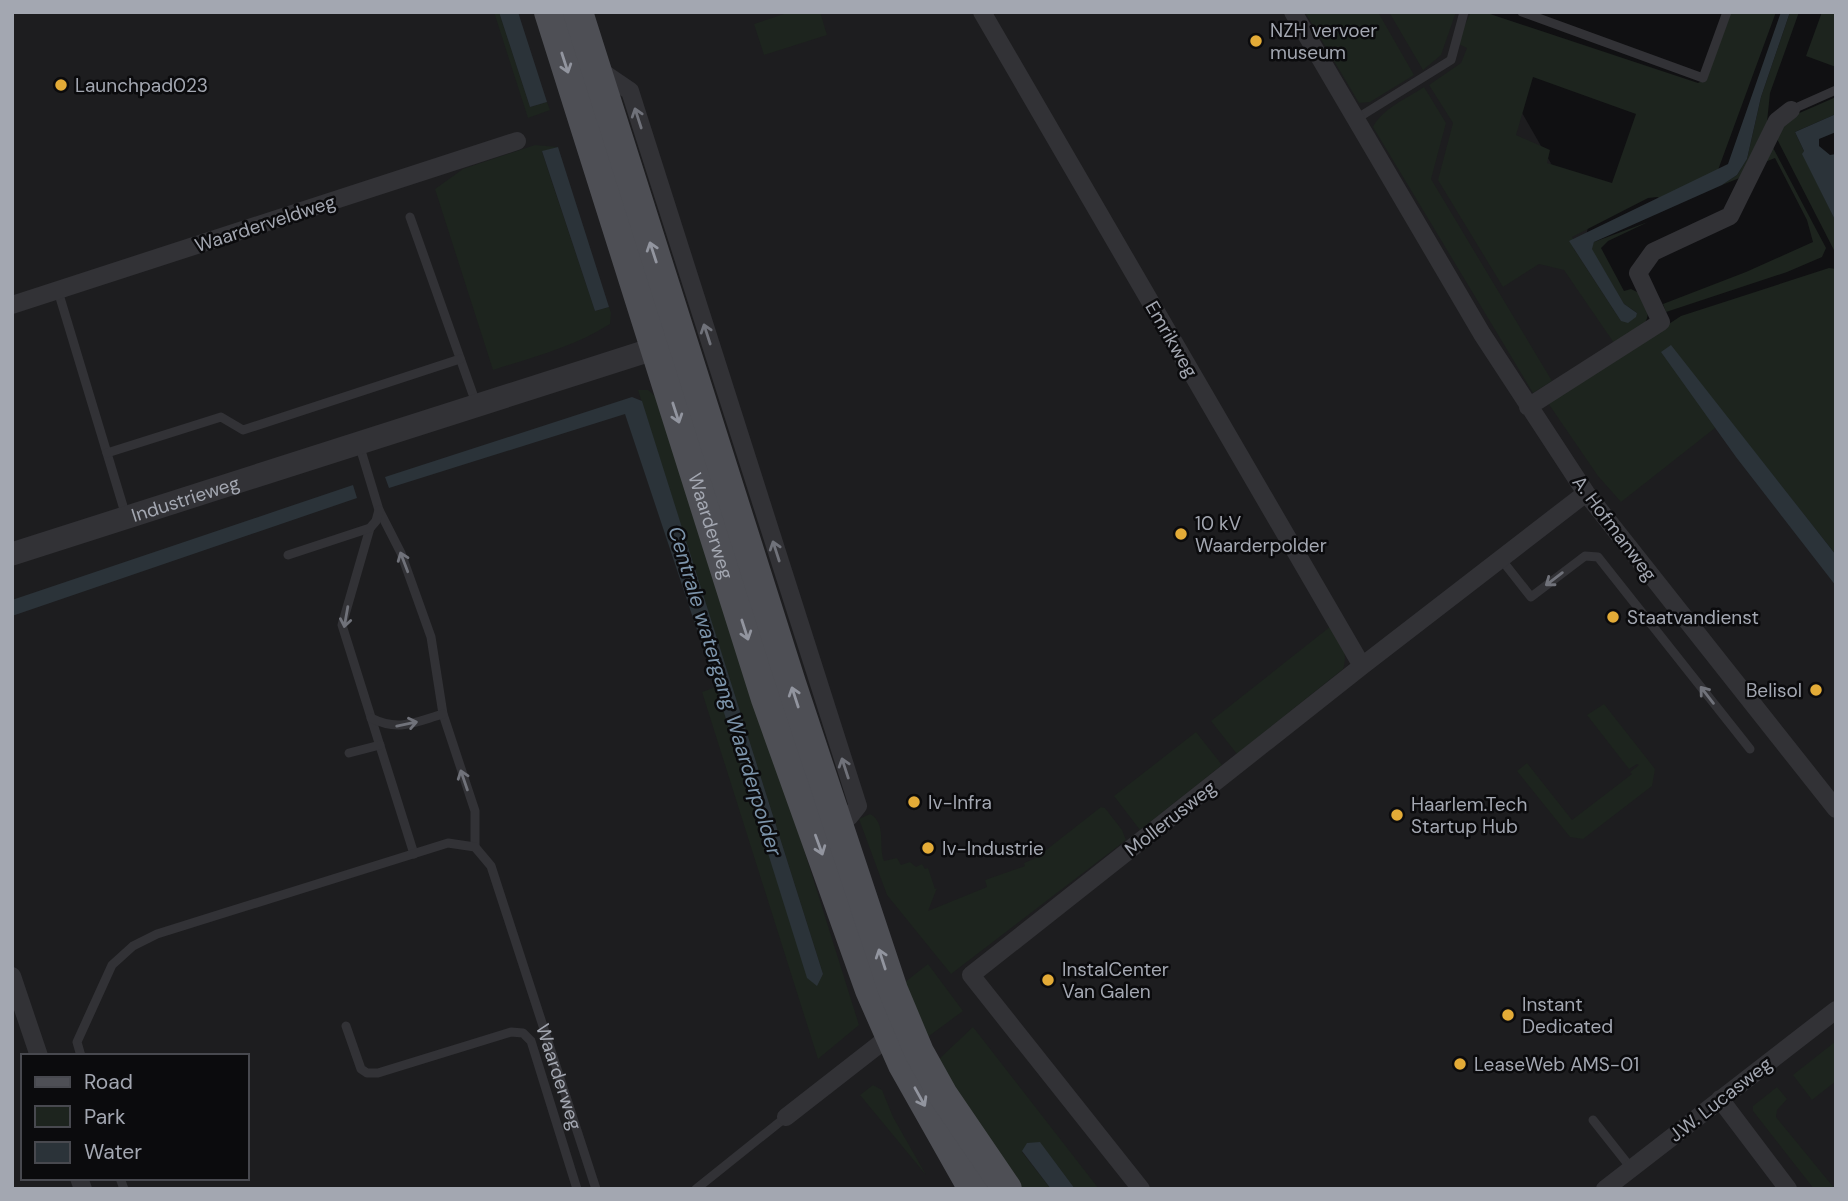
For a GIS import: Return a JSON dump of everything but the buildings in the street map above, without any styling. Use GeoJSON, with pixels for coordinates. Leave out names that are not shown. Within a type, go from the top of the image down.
{"type":"FeatureCollection","features":[{"type":"Feature","properties":{"kind":"main road","name":"Waarderweg"},"geometry":{"type":"LineString","coordinates":[[549,12],[838,826],[898,1030],[903,1065],[973,1189]]}},
{"type":"Feature","properties":{"kind":"main road","name":"Waarderweg"},"geometry":{"type":"LineString","coordinates":[[578,12],[766,699],[870,990],[1007,1189]]}},
{"type":"Feature","properties":{"kind":"street","name":"Emrikweg"},"geometry":{"type":"LineString","coordinates":[[982,12],[1362,666]]}},
{"type":"Feature","properties":{"kind":"street","name":"A. Hofmanweg"},"geometry":{"type":"LineString","coordinates":[[1293,12],[1482,334],[1586,494],[1836,809]]}},
{"type":"Feature","properties":{"kind":"street"},"geometry":{"type":"LineString","coordinates":[[594,65],[629,92],[638,118],[858,806],[838,826]]}},
{"type":"Feature","properties":{"kind":"street"},"geometry":{"type":"LineString","coordinates":[[1528,407],[1661,322],[1638,272],[1653,252],[1730,216],[1777,121],[1791,110]]}},
{"type":"Feature","properties":{"kind":"street","name":"Waarderveldweg"},"geometry":{"type":"LineString","coordinates":[[12,305],[517,141]]}},
{"type":"Feature","properties":{"kind":"street","name":"Industrieweg"},"geometry":{"type":"LineString","coordinates":[[12,554],[668,344]]}},
{"type":"Feature","properties":{"kind":"street","name":"Mollerusweg"},"geometry":{"type":"LineString","coordinates":[[1141,1189],[971,975],[1362,666],[1586,494]]}},
{"type":"Feature","properties":{"kind":"street"},"geometry":{"type":"LineString","coordinates":[[12,976],[38,1054]]}},
{"type":"Feature","properties":{"kind":"street","name":"J.W. Lucasweg"},"geometry":{"type":"LineString","coordinates":[[1605,1189],[1836,1010]]}},
{"type":"Feature","properties":{"kind":"street"},"geometry":{"type":"LineString","coordinates":[[786,1117],[898,1030]]}},
{"type":"Feature","properties":{"kind":"street"},"geometry":{"type":"LineString","coordinates":[[1720,1099],[1788,1189]]}},
{"type":"Feature","properties":{"kind":"lane"},"geometry":{"type":"LineString","coordinates":[[1356,119],[1451,60],[1464,12]]}},
{"type":"Feature","properties":{"kind":"lane"},"geometry":{"type":"LineString","coordinates":[[1522,12],[1703,78],[1727,12]]}},
{"type":"Feature","properties":{"kind":"lane"},"geometry":{"type":"LineString","coordinates":[[1791,110],[1836,90]]}},
{"type":"Feature","properties":{"kind":"lane"},"geometry":{"type":"LineString","coordinates":[[410,217],[477,406]]}},
{"type":"Feature","properties":{"kind":"lane"},"geometry":{"type":"LineString","coordinates":[[58,291],[126,517]]}},
{"type":"Feature","properties":{"kind":"lane"},"geometry":{"type":"LineString","coordinates":[[107,453],[221,417],[243,430],[460,359]]}},
{"type":"Feature","properties":{"kind":"lane"},"geometry":{"type":"LineString","coordinates":[[80,1054],[77,1042],[112,964],[133,946],[157,934],[448,844],[475,847],[475,811],[443,714],[431,637],[401,553],[379,510],[359,443]]}},
{"type":"Feature","properties":{"kind":"lane"},"geometry":{"type":"LineString","coordinates":[[379,510],[376,521],[370,528],[342,625],[415,854]]}},
{"type":"Feature","properties":{"kind":"lane"},"geometry":{"type":"LineString","coordinates":[[288,555],[370,528]]}},
{"type":"Feature","properties":{"kind":"lane"},"geometry":{"type":"LineString","coordinates":[[1502,559],[1531,597],[1585,556],[1598,557],[1750,749]]}},
{"type":"Feature","properties":{"kind":"lane"},"geometry":{"type":"LineString","coordinates":[[371,718],[384,725],[400,727],[443,714]]}},
{"type":"Feature","properties":{"kind":"lane"},"geometry":{"type":"LineString","coordinates":[[349,753],[380,745]]}},
{"type":"Feature","properties":{"kind":"lane","name":"Waarderweg"},"geometry":{"type":"LineString","coordinates":[[475,847],[491,866],[596,1189]]}},
{"type":"Feature","properties":{"kind":"lane"},"geometry":{"type":"LineString","coordinates":[[346,1026],[361,1069],[367,1073],[379,1073],[511,1032],[523,1033],[531,1041],[576,1189]]}},
{"type":"Feature","properties":{"kind":"lane"},"geometry":{"type":"LineString","coordinates":[[696,1189],[786,1117]]}},
{"type":"Feature","properties":{"kind":"lane"},"geometry":{"type":"LineString","coordinates":[[1593,1120],[1631,1168]]}},
{"type":"Feature","properties":{"kind":"shaded area"},"geometry":{"type":"Polygon","coordinates":[[[12,12],[1463,12],[1472,15],[1474,29],[1588,228],[1583,247],[1836,576],[1836,1189],[12,1189],[12,12]]]}},
{"type":"Feature","properties":{"kind":"green space"},"geometry":{"type":"Polygon","coordinates":[[[494,12],[499,12],[530,107],[547,102],[550,110],[528,118],[494,12]]]}},
{"type":"Feature","properties":{"kind":"green space"},"geometry":{"type":"Polygon","coordinates":[[[790,12],[820,12],[827,35],[764,55],[754,24],[790,12]]]}},
{"type":"Feature","properties":{"kind":"green space"},"geometry":{"type":"Polygon","coordinates":[[[1305,12],[1378,12],[1414,75],[1370,102],[1359,103],[1305,12]]]}},
{"type":"Feature","properties":{"kind":"green space"},"geometry":{"type":"Polygon","coordinates":[[[1389,12],[1456,12],[1441,55],[1423,70],[1389,12]]]}},
{"type":"Feature","properties":{"kind":"green space"},"geometry":{"type":"Polygon","coordinates":[[[1471,12],[1484,12],[1698,83],[1702,81],[1730,12],[1776,12],[1718,170],[1664,200],[1657,197],[1648,198],[1572,237],[1577,245],[1574,249],[1621,321],[1637,313],[1624,304],[1591,249],[1594,242],[1648,222],[1608,241],[1601,248],[1624,291],[1631,289],[1643,295],[1647,305],[1648,314],[1643,325],[1614,343],[1564,270],[1539,264],[1503,287],[1438,180],[1453,123],[1429,85],[1461,63],[1467,48],[1459,44],[1471,12]],[[1533,77],[1516,135],[1550,150],[1547,163],[1612,183],[1636,114],[1533,77]]]}},
{"type":"Feature","properties":{"kind":"green space"},"geometry":{"type":"Polygon","coordinates":[[[1790,12],[1799,12],[1770,93],[1767,122],[1742,177],[1722,185],[1737,175],[1747,159],[1761,97],[1790,12]]]}},
{"type":"Feature","properties":{"kind":"green space"},"geometry":{"type":"Polygon","coordinates":[[[1822,12],[1836,12],[1836,67],[1806,56],[1822,12]]]}},
{"type":"Feature","properties":{"kind":"green space"},"geometry":{"type":"Polygon","coordinates":[[[1424,87],[1446,123],[1431,179],[1552,381],[1533,393],[1373,127],[1389,109],[1424,87]]]}},
{"type":"Feature","properties":{"kind":"green space"},"geometry":{"type":"Polygon","coordinates":[[[1836,97],[1836,114],[1795,132],[1836,222],[1836,254],[1776,137],[1788,118],[1836,97]]]}},
{"type":"Feature","properties":{"kind":"green space"},"geometry":{"type":"Polygon","coordinates":[[[1771,144],[1826,248],[1822,257],[1787,272],[1666,312],[1663,304],[1746,272],[1813,242],[1807,220],[1775,158],[1762,163],[1771,144]]]}},
{"type":"Feature","properties":{"kind":"green space"},"geometry":{"type":"Polygon","coordinates":[[[535,145],[558,147],[542,152],[595,311],[609,307],[610,324],[568,345],[493,370],[435,189],[463,169],[535,145]]]}},
{"type":"Feature","properties":{"kind":"green space"},"geometry":{"type":"Polygon","coordinates":[[[1829,268],[1836,269],[1836,555],[1729,420],[1621,502],[1598,476],[1548,403],[1681,316],[1829,268]]]}},
{"type":"Feature","properties":{"kind":"green space"},"geometry":{"type":"Polygon","coordinates":[[[638,390],[648,390],[655,396],[786,792],[859,1025],[818,1059],[702,692],[716,687],[817,985],[823,974],[638,390]]]}},
{"type":"Feature","properties":{"kind":"green space"},"geometry":{"type":"Polygon","coordinates":[[[1331,626],[1344,651],[1343,669],[1237,754],[1211,721],[1331,626]]]}},
{"type":"Feature","properties":{"kind":"green space"},"geometry":{"type":"Polygon","coordinates":[[[1604,704],[1655,769],[1652,786],[1583,839],[1570,837],[1517,771],[1527,763],[1572,820],[1632,774],[1630,772],[1639,765],[1629,769],[1587,715],[1604,704]]]}},
{"type":"Feature","properties":{"kind":"green space"},"geometry":{"type":"Polygon","coordinates":[[[1196,732],[1222,765],[1140,830],[1114,796],[1196,732]]]}},
{"type":"Feature","properties":{"kind":"green space"},"geometry":{"type":"Polygon","coordinates":[[[1101,807],[1105,808],[1122,830],[1126,840],[951,974],[887,895],[859,819],[870,814],[879,823],[884,861],[897,858],[901,865],[910,862],[916,867],[922,864],[925,869],[928,868],[935,889],[937,888],[928,911],[987,887],[985,880],[1025,866],[1024,863],[1036,858],[1101,807]]]}},
{"type":"Feature","properties":{"kind":"green space"},"geometry":{"type":"Polygon","coordinates":[[[928,964],[963,1011],[925,1039],[900,986],[928,964]]]}},
{"type":"Feature","properties":{"kind":"green space"},"geometry":{"type":"Polygon","coordinates":[[[973,1027],[1099,1189],[1075,1189],[1039,1142],[1022,1152],[1051,1189],[1023,1189],[976,1127],[938,1060],[973,1027]]]}},
{"type":"Feature","properties":{"kind":"green space"},"geometry":{"type":"Polygon","coordinates":[[[1836,1041],[1836,1081],[1812,1100],[1793,1075],[1836,1041]]]}},
{"type":"Feature","properties":{"kind":"green space"},"geometry":{"type":"Polygon","coordinates":[[[873,1085],[882,1090],[893,1117],[926,1175],[860,1095],[873,1085]]]}},
{"type":"Feature","properties":{"kind":"green space"},"geometry":{"type":"Polygon","coordinates":[[[1777,1087],[1787,1099],[1777,1110],[1776,1117],[1835,1189],[1814,1189],[1753,1111],[1753,1106],[1777,1087]]]}},
{"type":"Feature","properties":{"kind":"water"},"geometry":{"type":"Polygon","coordinates":[[[499,12],[518,12],[547,102],[530,107],[499,12]]]}},
{"type":"Feature","properties":{"kind":"water"},"geometry":{"type":"Polygon","coordinates":[[[1781,12],[1790,12],[1761,97],[1747,159],[1737,175],[1722,185],[1594,242],[1592,249],[1624,304],[1637,313],[1628,323],[1621,321],[1569,241],[1728,164],[1781,12]]]}},
{"type":"Feature","properties":{"kind":"water"},"geometry":{"type":"Polygon","coordinates":[[[1836,114],[1836,132],[1819,139],[1819,146],[1830,155],[1836,154],[1836,222],[1802,154],[1804,151],[1795,132],[1836,114]]]}},
{"type":"Feature","properties":{"kind":"water"},"geometry":{"type":"Polygon","coordinates":[[[558,147],[609,307],[595,311],[542,151],[558,147]]]}},
{"type":"Feature","properties":{"kind":"water"},"geometry":{"type":"Polygon","coordinates":[[[1671,345],[1836,555],[1836,586],[1736,457],[1661,352],[1671,345]]]}},
{"type":"Feature","properties":{"kind":"water","name":"Centrale watergang Waarderpolder"},"geometry":{"type":"Polygon","coordinates":[[[632,397],[642,401],[823,974],[817,986],[807,978],[716,687],[625,414],[389,488],[385,477],[632,397]]]}},
{"type":"Feature","properties":{"kind":"water"},"geometry":{"type":"Polygon","coordinates":[[[353,485],[357,498],[12,616],[12,600],[353,485]]]}},
{"type":"Feature","properties":{"kind":"water"},"geometry":{"type":"Polygon","coordinates":[[[1040,1142],[1075,1189],[1051,1189],[1022,1151],[1027,1143],[1040,1142]]]}},
{"type":"Feature","properties":{"kind":"place","name":"NZH vervoer museum"},"geometry":{"type":"Point","coordinates":[1256,41]}},
{"type":"Feature","properties":{"kind":"place","name":"Launchpad023"},"geometry":{"type":"Point","coordinates":[61,85]}},
{"type":"Feature","properties":{"kind":"place","name":"10 kV Waarderpolder"},"geometry":{"type":"Point","coordinates":[1181,534]}},
{"type":"Feature","properties":{"kind":"place","name":"Staatvandienst"},"geometry":{"type":"Point","coordinates":[1613,617]}},
{"type":"Feature","properties":{"kind":"place","name":"Belisol"},"geometry":{"type":"Point","coordinates":[1816,690]}},
{"type":"Feature","properties":{"kind":"place","name":"Iv-Infra"},"geometry":{"type":"Point","coordinates":[914,802]}},
{"type":"Feature","properties":{"kind":"place","name":"Haarlem.Tech Startup Hub"},"geometry":{"type":"Point","coordinates":[1397,815]}},
{"type":"Feature","properties":{"kind":"place","name":"Iv-Industrie"},"geometry":{"type":"Point","coordinates":[928,848]}},
{"type":"Feature","properties":{"kind":"place","name":"InstalCenter Van Galen"},"geometry":{"type":"Point","coordinates":[1048,980]}},
{"type":"Feature","properties":{"kind":"place","name":"Instant Dedicated"},"geometry":{"type":"Point","coordinates":[1508,1015]}},
{"type":"Feature","properties":{"kind":"place","name":"LeaseWeb AMS-01"},"geometry":{"type":"Point","coordinates":[1460,1064]}}]}
